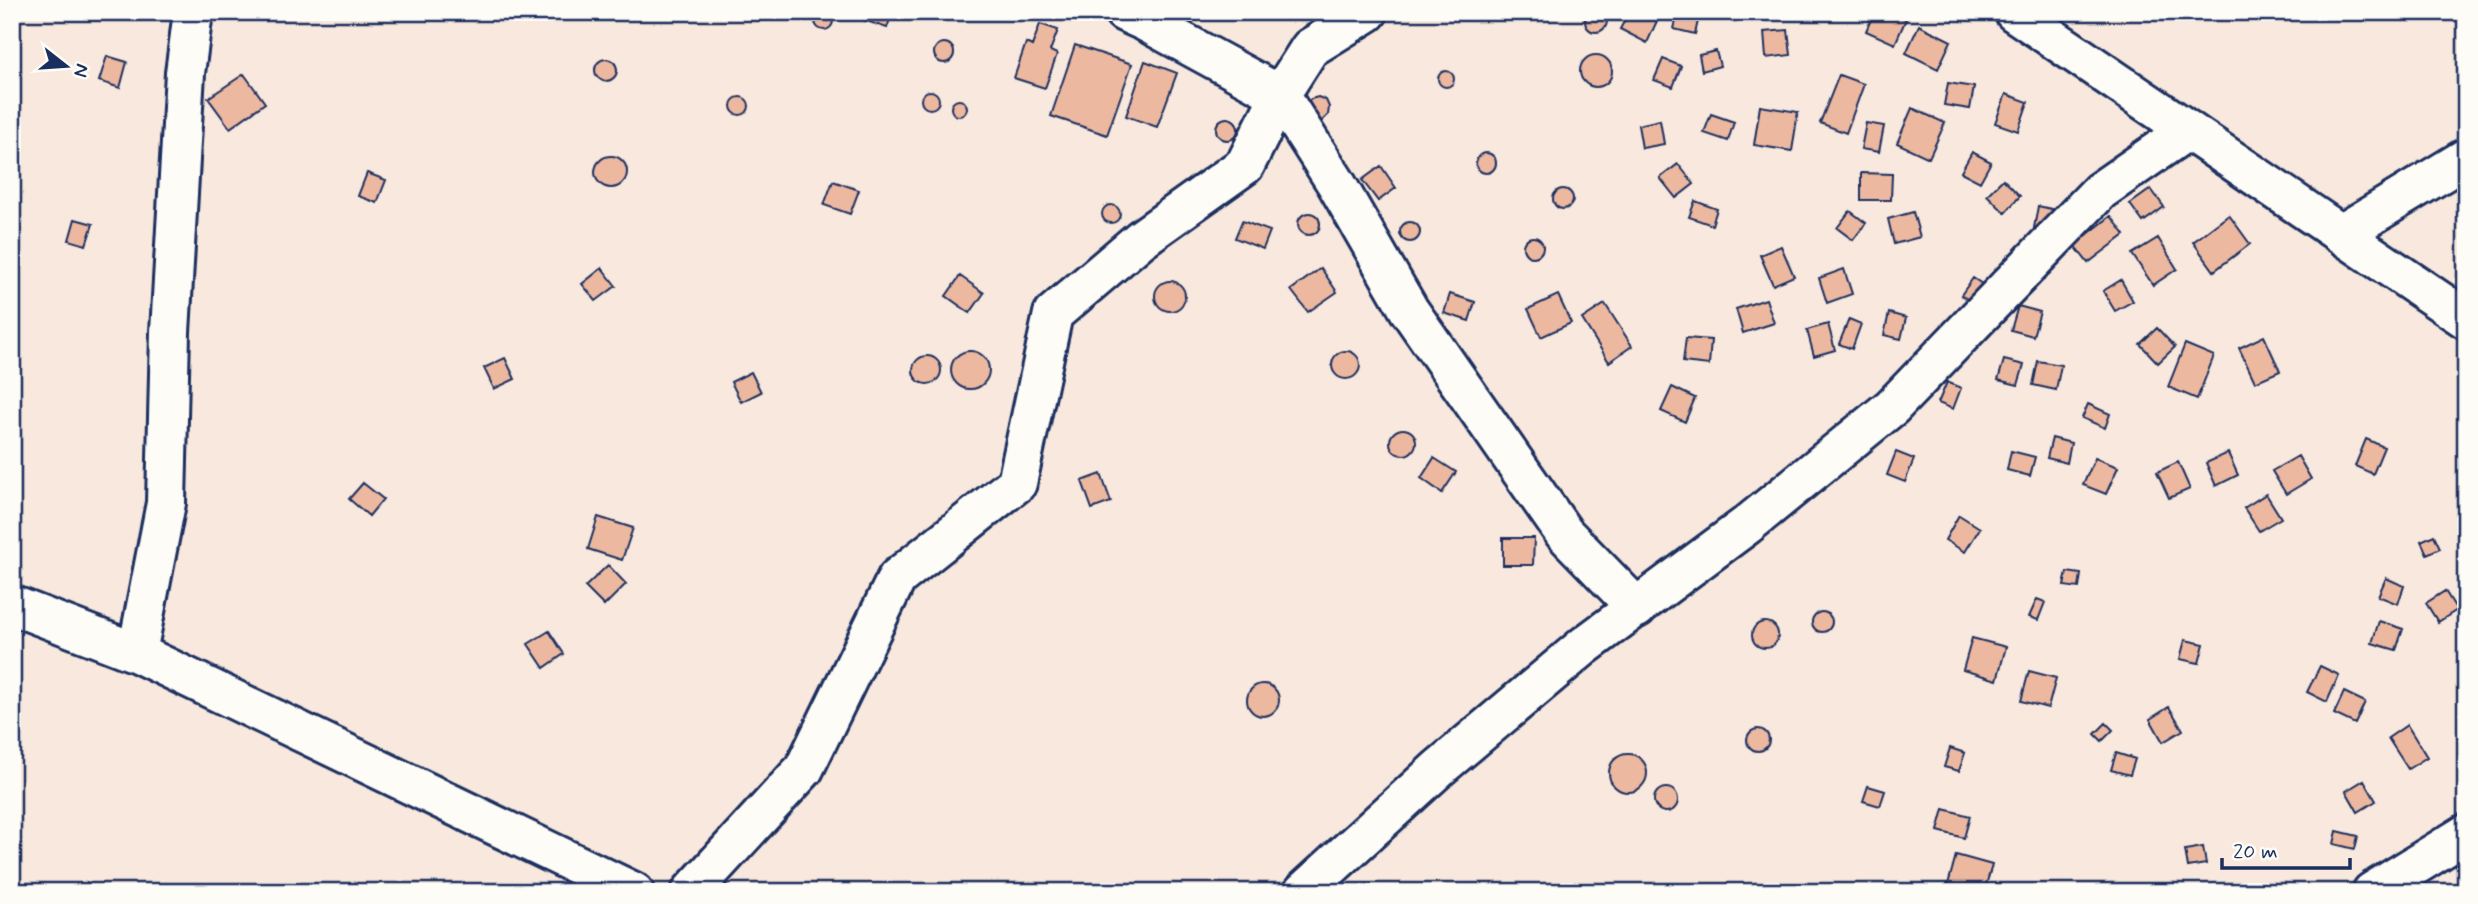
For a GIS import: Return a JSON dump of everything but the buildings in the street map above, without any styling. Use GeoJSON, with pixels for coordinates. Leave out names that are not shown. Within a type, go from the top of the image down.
{"type":"FeatureCollection","features":[{"type":"Feature","properties":{"kind":"street"},"geometry":{"type":"LineString","coordinates":[[137,653],[166,503],[171,319],[185,74],[192,12]]}},
{"type":"Feature","properties":{"kind":"street"},"geometry":{"type":"LineString","coordinates":[[1124,12],[1280,95],[1336,183],[1409,310],[1556,522],[1637,608]]}},
{"type":"Feature","properties":{"kind":"street"},"geometry":{"type":"LineString","coordinates":[[691,892],[804,769],[897,578],[1017,482],[1053,314],[1141,239],[1245,165],[1280,95],[1310,48],[1368,12]]}},
{"type":"Feature","properties":{"kind":"street"},"geometry":{"type":"LineString","coordinates":[[2014,12],[2466,319]]}},
{"type":"Feature","properties":{"kind":"street"},"geometry":{"type":"LineString","coordinates":[[1303,892],[1439,768],[1584,646],[1747,525],[1892,407],[2100,191],[2188,130]]}},
{"type":"Feature","properties":{"kind":"street"},"geometry":{"type":"LineString","coordinates":[[2341,234],[2466,158]]}},
{"type":"Feature","properties":{"kind":"street"},"geometry":{"type":"LineString","coordinates":[[12,606],[137,653],[634,892]]}},
{"type":"Feature","properties":{"kind":"street"},"geometry":{"type":"LineString","coordinates":[[2372,892],[2466,834]]}}]}
